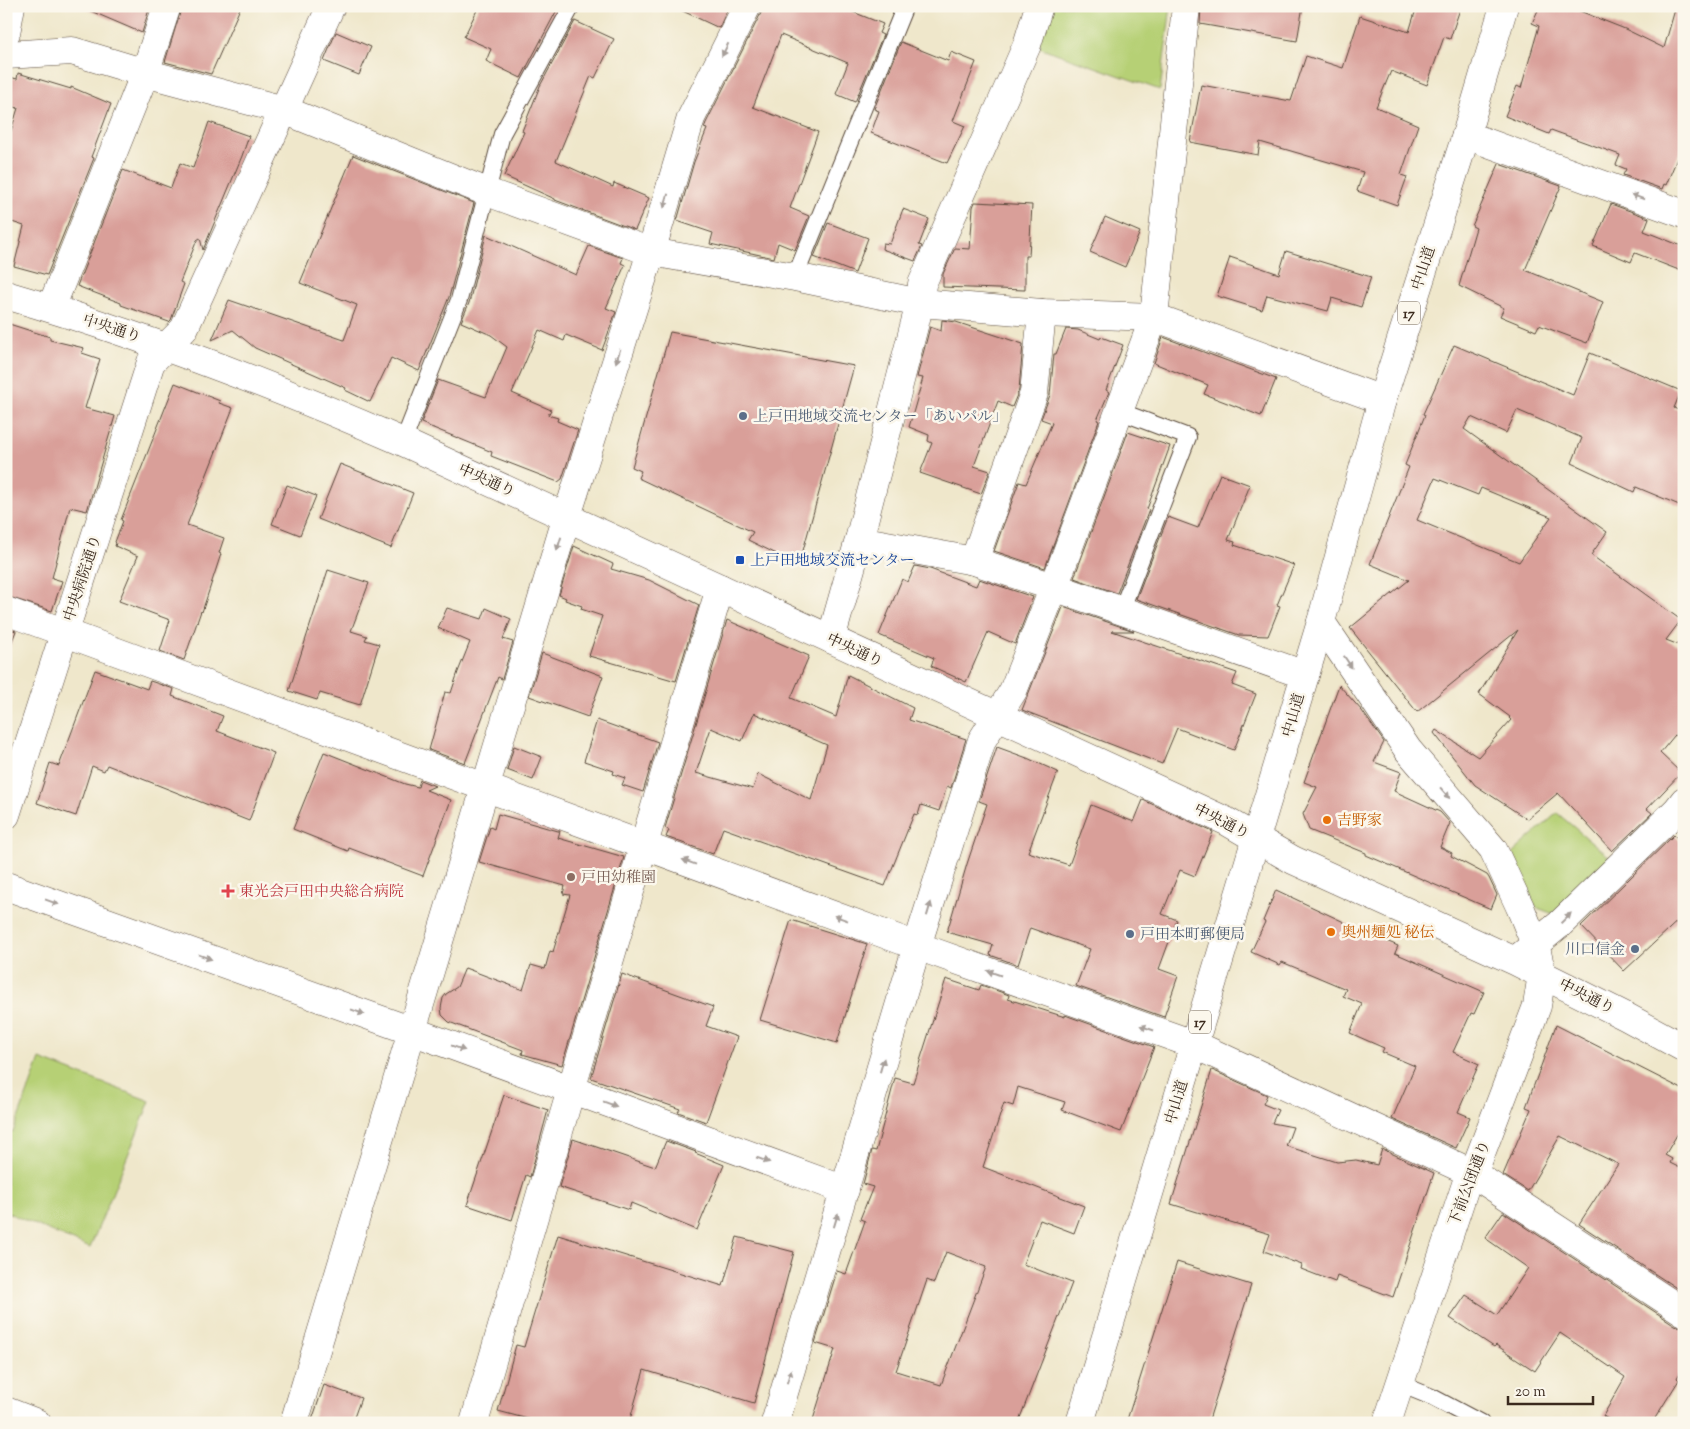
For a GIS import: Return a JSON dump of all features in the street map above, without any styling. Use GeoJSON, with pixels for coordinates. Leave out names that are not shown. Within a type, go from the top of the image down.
{"type":"FeatureCollection","features":[{"type":"Feature","properties":{"kind":"main road"},"geometry":{"type":"LineString","coordinates":[[6,33],[11,6]]}},
{"type":"Feature","properties":{"kind":"main road"},"geometry":{"type":"LineString","coordinates":[[51,308],[145,73],[167,6]]}},
{"type":"Feature","properties":{"kind":"main road","name":"中央病院通り"},"geometry":{"type":"LineString","coordinates":[[6,815],[151,362],[184,329],[332,6]]}},
{"type":"Feature","properties":{"kind":"main road"},"geometry":{"type":"LineString","coordinates":[[294,1423],[567,516],[651,252],[691,118],[747,6]]}},
{"type":"Feature","properties":{"kind":"main road"},"geometry":{"type":"LineString","coordinates":[[831,639],[859,540],[920,303],[922,284],[1027,45],[1039,6]]}},
{"type":"Feature","properties":{"kind":"main road"},"geometry":{"type":"LineString","coordinates":[[775,1423],[917,946],[982,740],[1013,691],[1054,587],[1154,317],[1186,6]]}},
{"type":"Feature","properties":{"kind":"main road","name":"中山道"},"geometry":{"type":"LineString","coordinates":[[1080,1423],[1193,1044],[1257,839],[1321,622],[1382,400],[1466,135],[1504,6]]}},
{"type":"Feature","properties":{"kind":"main road"},"geometry":{"type":"LineString","coordinates":[[6,55],[72,52],[284,110],[487,192],[651,252],[920,303],[1042,313],[1154,317],[1382,400]]}},
{"type":"Feature","properties":{"kind":"main road"},"geometry":{"type":"LineString","coordinates":[[1466,135],[1684,214]]}},
{"type":"Feature","properties":{"kind":"main road","name":"中央通り"},"geometry":{"type":"LineString","coordinates":[[6,296],[51,308],[167,346],[294,395],[403,442],[1226,821],[1293,860],[1525,952],[1542,974],[1684,1048]]}},
{"type":"Feature","properties":{"kind":"main road"},"geometry":{"type":"LineString","coordinates":[[974,562],[1034,393],[1042,313]]}},
{"type":"Feature","properties":{"kind":"main road"},"geometry":{"type":"LineString","coordinates":[[859,540],[974,562],[1054,587],[1305,675]]}},
{"type":"Feature","properties":{"kind":"main road"},"geometry":{"type":"LineString","coordinates":[[474,1423],[720,588]]}},
{"type":"Feature","properties":{"kind":"main road"},"geometry":{"type":"LineString","coordinates":[[6,611],[917,946],[1193,1044],[1472,1173],[1684,1312]]}},
{"type":"Feature","properties":{"kind":"main road"},"geometry":{"type":"LineString","coordinates":[[1321,622],[1408,750],[1493,849],[1520,907],[1525,952]]}},
{"type":"Feature","properties":{"kind":"main road"},"geometry":{"type":"LineString","coordinates":[[1525,952],[1560,924],[1684,801]]}},
{"type":"Feature","properties":{"kind":"main road"},"geometry":{"type":"LineString","coordinates":[[6,886],[845,1190]]}},
{"type":"Feature","properties":{"kind":"main road","name":"下前公団通り"},"geometry":{"type":"LineString","coordinates":[[1387,1423],[1466,1184],[1472,1173],[1536,1006],[1542,974]]}},
{"type":"Feature","properties":{"kind":"main road"},"geometry":{"type":"LineString","coordinates":[[6,1410],[37,1423]]}},
{"type":"Feature","properties":{"kind":"lane"},"geometry":{"type":"LineString","coordinates":[[403,442],[459,300],[502,134],[572,6]]}},
{"type":"Feature","properties":{"kind":"lane"},"geometry":{"type":"LineString","coordinates":[[795,278],[905,6]]}},
{"type":"Feature","properties":{"kind":"lane"},"geometry":{"type":"LineString","coordinates":[[1119,410],[1188,436],[1121,611]]}},
{"type":"Feature","properties":{"kind":"lane"},"geometry":{"type":"LineString","coordinates":[[1400,1384],[1432,1397],[1481,1423]]}},
{"type":"Feature","properties":{"kind":"green space"},"geometry":{"type":"Polygon","coordinates":[[[1050,6],[1171,6],[1160,90],[1036,46],[1050,6]]]}},
{"type":"Feature","properties":{"kind":"green space"},"geometry":{"type":"Polygon","coordinates":[[[1557,813],[1612,859],[1556,915],[1535,907],[1513,853],[1557,813]]]}},
{"type":"Feature","properties":{"kind":"green space"},"geometry":{"type":"Polygon","coordinates":[[[40,1059],[150,1101],[90,1248],[6,1212],[6,1130],[13,1132],[40,1059]]]}},
{"type":"Feature","properties":{"kind":"building"},"geometry":{"type":"Polygon","coordinates":[[[79,6],[150,6],[142,33],[79,6]]]}},
{"type":"Feature","properties":{"kind":"building"},"geometry":{"type":"Polygon","coordinates":[[[182,6],[241,6],[211,74],[165,62],[182,6]]]}},
{"type":"Feature","properties":{"kind":"building"},"geometry":{"type":"Polygon","coordinates":[[[479,6],[559,6],[521,78],[486,61],[491,49],[464,37],[479,6]]]}},
{"type":"Feature","properties":{"kind":"building"},"geometry":{"type":"Polygon","coordinates":[[[672,6],[729,6],[719,28],[672,6]]]}},
{"type":"Feature","properties":{"kind":"building"},"geometry":{"type":"Polygon","coordinates":[[[762,6],[838,6],[883,24],[879,33],[883,35],[855,102],[836,94],[848,63],[781,35],[753,107],[818,132],[790,208],[809,216],[795,250],[778,243],[774,258],[710,244],[713,233],[677,221],[694,162],[707,129],[704,128],[761,13],[762,6]]]}},
{"type":"Feature","properties":{"kind":"building"},"geometry":{"type":"Polygon","coordinates":[[[1201,6],[1303,6],[1297,41],[1200,24],[1201,6]]]}},
{"type":"Feature","properties":{"kind":"building"},"geometry":{"type":"Polygon","coordinates":[[[1417,6],[1461,6],[1450,39],[1444,37],[1427,85],[1391,71],[1376,107],[1418,125],[1401,175],[1407,177],[1397,205],[1357,191],[1363,172],[1260,142],[1258,155],[1190,142],[1201,85],[1291,101],[1306,56],[1343,68],[1360,16],[1409,32],[1417,6]]]}},
{"type":"Feature","properties":{"kind":"building"},"geometry":{"type":"Polygon","coordinates":[[[1540,6],[1567,6],[1625,29],[1664,48],[1676,6],[1684,6],[1684,142],[1666,185],[1664,184],[1662,189],[1623,175],[1626,169],[1616,165],[1620,155],[1551,130],[1549,134],[1505,116],[1517,86],[1521,88],[1539,26],[1532,23],[1540,6]]]}},
{"type":"Feature","properties":{"kind":"building"},"geometry":{"type":"Polygon","coordinates":[[[575,21],[614,39],[595,78],[591,76],[556,161],[613,187],[614,183],[649,198],[635,230],[555,200],[504,176],[524,132],[522,131],[540,86],[575,21]]]}},
{"type":"Feature","properties":{"kind":"building"},"geometry":{"type":"Polygon","coordinates":[[[336,32],[371,47],[359,75],[324,61],[336,32]]]}},
{"type":"Feature","properties":{"kind":"building"},"geometry":{"type":"Polygon","coordinates":[[[901,42],[948,61],[951,52],[976,62],[953,121],[965,126],[947,163],[871,133],[879,111],[874,109],[901,42]]]}},
{"type":"Feature","properties":{"kind":"building"},"geometry":{"type":"Polygon","coordinates":[[[18,73],[71,89],[71,87],[111,104],[91,157],[94,158],[47,275],[14,266],[24,226],[6,220],[6,147],[18,108],[6,105],[6,76],[17,79],[18,73]]]}},
{"type":"Feature","properties":{"kind":"building"},"geometry":{"type":"Polygon","coordinates":[[[209,122],[249,136],[203,250],[200,238],[197,240],[180,282],[184,284],[171,320],[169,322],[121,305],[121,303],[77,286],[123,170],[171,188],[180,163],[193,168],[209,122]]]}},
{"type":"Feature","properties":{"kind":"building"},"geometry":{"type":"Polygon","coordinates":[[[353,155],[474,203],[449,297],[419,371],[391,358],[370,402],[345,390],[346,388],[255,348],[233,330],[212,340],[229,300],[344,340],[357,305],[300,283],[353,155]]]}},
{"type":"Feature","properties":{"kind":"building"},"geometry":{"type":"Polygon","coordinates":[[[1499,164],[1561,186],[1525,270],[1603,302],[1587,343],[1539,325],[1536,331],[1500,316],[1504,308],[1459,286],[1476,228],[1472,226],[1499,164]]]}},
{"type":"Feature","properties":{"kind":"building"},"geometry":{"type":"Polygon","coordinates":[[[975,202],[1032,205],[1029,256],[1025,256],[1025,290],[943,287],[943,274],[955,248],[970,249],[975,202]]]}},
{"type":"Feature","properties":{"kind":"building"},"geometry":{"type":"Polygon","coordinates":[[[1611,204],[1649,218],[1644,231],[1684,247],[1684,272],[1635,253],[1631,262],[1593,246],[1611,204]]]}},
{"type":"Feature","properties":{"kind":"building"},"geometry":{"type":"Polygon","coordinates":[[[903,209],[929,219],[919,245],[922,246],[915,261],[882,249],[883,243],[890,244],[903,209]]]}},
{"type":"Feature","properties":{"kind":"building"},"geometry":{"type":"Polygon","coordinates":[[[1105,217],[1140,232],[1125,267],[1090,252],[1105,217]]]}},
{"type":"Feature","properties":{"kind":"building"},"geometry":{"type":"Polygon","coordinates":[[[828,223],[868,238],[855,273],[814,257],[828,223]]]}},
{"type":"Feature","properties":{"kind":"building"},"geometry":{"type":"Polygon","coordinates":[[[486,235],[576,275],[589,246],[623,258],[621,263],[625,265],[606,308],[616,312],[602,350],[566,335],[564,341],[539,330],[512,393],[551,410],[548,415],[558,418],[557,421],[578,430],[562,479],[558,482],[491,456],[492,452],[421,423],[438,380],[486,397],[507,347],[491,335],[461,322],[469,303],[486,235]]]}},
{"type":"Feature","properties":{"kind":"building"},"geometry":{"type":"Polygon","coordinates":[[[1286,251],[1371,277],[1361,307],[1332,298],[1328,311],[1267,295],[1262,310],[1217,296],[1230,257],[1279,274],[1286,251]]]}},
{"type":"Feature","properties":{"kind":"building"},"geometry":{"type":"Polygon","coordinates":[[[942,320],[956,322],[1023,344],[1019,390],[1012,407],[998,401],[974,466],[990,471],[981,494],[920,473],[932,443],[928,441],[929,435],[909,427],[923,378],[917,377],[930,327],[941,331],[942,320]]]}},
{"type":"Feature","properties":{"kind":"building"},"geometry":{"type":"Polygon","coordinates":[[[6,323],[50,337],[50,340],[84,348],[82,353],[100,359],[85,408],[115,416],[87,511],[70,507],[52,578],[62,581],[52,611],[6,596],[6,323]]]}},
{"type":"Feature","properties":{"kind":"building"},"geometry":{"type":"Polygon","coordinates":[[[1066,329],[1078,330],[1100,339],[1101,337],[1123,345],[1106,390],[1109,392],[1097,420],[1099,421],[1045,568],[994,551],[1019,482],[1026,484],[1052,423],[1041,419],[1050,395],[1054,354],[1056,354],[1066,329]]]}},
{"type":"Feature","properties":{"kind":"building","name":"上戸田地域交流センター「あいパル」"},"geometry":{"type":"Polygon","coordinates":[[[670,332],[854,366],[799,565],[748,540],[753,532],[638,478],[641,471],[632,467],[670,332]]]}},
{"type":"Feature","properties":{"kind":"building"},"geometry":{"type":"Polygon","coordinates":[[[1163,337],[1276,379],[1261,416],[1204,394],[1208,385],[1154,363],[1163,337]]]}},
{"type":"Feature","properties":{"kind":"building"},"geometry":{"type":"Polygon","coordinates":[[[1454,345],[1573,395],[1590,353],[1681,391],[1674,408],[1684,413],[1684,507],[1636,487],[1634,492],[1572,463],[1582,438],[1517,410],[1506,433],[1471,417],[1464,429],[1607,532],[1591,555],[1681,620],[1666,640],[1684,647],[1684,724],[1660,753],[1681,773],[1647,809],[1652,813],[1612,851],[1558,793],[1527,819],[1475,785],[1434,733],[1436,730],[1478,757],[1511,720],[1510,717],[1479,694],[1518,630],[1417,712],[1350,628],[1409,580],[1370,564],[1409,467],[1405,465],[1425,415],[1423,414],[1454,345]],[[1435,478],[1417,520],[1519,562],[1551,517],[1481,488],[1478,495],[1435,478]]]}},
{"type":"Feature","properties":{"kind":"building"},"geometry":{"type":"Polygon","coordinates":[[[175,383],[233,408],[187,525],[224,538],[219,553],[221,554],[202,612],[184,660],[160,651],[170,620],[119,601],[138,556],[115,546],[123,521],[121,520],[175,383]]]}},
{"type":"Feature","properties":{"kind":"building"},"geometry":{"type":"Polygon","coordinates":[[[1128,432],[1170,446],[1147,509],[1149,510],[1117,593],[1074,578],[1128,432]]]}},
{"type":"Feature","properties":{"kind":"building"},"geometry":{"type":"Polygon","coordinates":[[[340,464],[413,493],[391,548],[318,519],[340,464]]]}},
{"type":"Feature","properties":{"kind":"building"},"geometry":{"type":"Polygon","coordinates":[[[1220,474],[1250,485],[1228,540],[1235,542],[1234,545],[1294,565],[1277,605],[1280,606],[1268,636],[1239,635],[1136,599],[1168,517],[1198,528],[1220,474]]]}},
{"type":"Feature","properties":{"kind":"building"},"geometry":{"type":"Polygon","coordinates":[[[287,485],[316,496],[300,535],[272,524],[287,485]]]}},
{"type":"Feature","properties":{"kind":"building"},"geometry":{"type":"Polygon","coordinates":[[[574,546],[613,564],[611,569],[649,580],[699,605],[676,681],[589,656],[602,616],[581,609],[582,606],[565,600],[566,598],[559,595],[574,546]]]}},
{"type":"Feature","properties":{"kind":"building"},"geometry":{"type":"Polygon","coordinates":[[[915,566],[930,569],[976,586],[979,579],[1033,597],[1015,644],[988,632],[966,682],[931,666],[934,658],[879,635],[902,579],[908,582],[915,566]]]}},
{"type":"Feature","properties":{"kind":"building"},"geometry":{"type":"Polygon","coordinates":[[[328,570],[369,583],[351,631],[367,636],[365,640],[379,644],[360,705],[320,693],[317,700],[289,691],[328,570]]]}},
{"type":"Feature","properties":{"kind":"building"},"geometry":{"type":"Polygon","coordinates":[[[1063,607],[1134,631],[1112,631],[1237,673],[1232,685],[1256,694],[1234,750],[1177,728],[1162,764],[1022,710],[1063,607]]]}},
{"type":"Feature","properties":{"kind":"building"},"geometry":{"type":"Polygon","coordinates":[[[447,608],[482,619],[486,608],[511,619],[503,639],[513,642],[502,679],[498,677],[465,763],[429,750],[445,692],[451,693],[470,642],[438,628],[447,608]]]}},
{"type":"Feature","properties":{"kind":"building"},"geometry":{"type":"Polygon","coordinates":[[[727,620],[809,656],[791,698],[836,717],[848,675],[913,708],[909,720],[966,739],[951,788],[947,786],[939,811],[921,805],[918,815],[914,814],[885,886],[723,828],[713,854],[666,837],[669,830],[665,828],[727,620]],[[754,713],[742,741],[711,728],[696,773],[753,789],[758,774],[811,800],[827,745],[754,713]]]}},
{"type":"Feature","properties":{"kind":"building"},"geometry":{"type":"Polygon","coordinates":[[[6,628],[16,631],[8,651],[6,650],[6,628]]]}},
{"type":"Feature","properties":{"kind":"building"},"geometry":{"type":"Polygon","coordinates":[[[542,653],[603,676],[588,717],[529,696],[542,653]]]}},
{"type":"Feature","properties":{"kind":"building"},"geometry":{"type":"Polygon","coordinates":[[[95,670],[147,689],[150,681],[174,689],[172,696],[223,716],[217,731],[274,753],[249,821],[107,765],[104,771],[92,766],[76,816],[37,803],[50,763],[59,766],[95,670]]]}},
{"type":"Feature","properties":{"kind":"building"},"geometry":{"type":"Polygon","coordinates":[[[1339,685],[1362,711],[1384,742],[1374,762],[1401,772],[1394,791],[1440,812],[1450,823],[1440,847],[1452,853],[1451,856],[1487,875],[1497,895],[1491,909],[1366,855],[1366,853],[1309,830],[1303,814],[1317,787],[1304,782],[1339,685]]]}},
{"type":"Feature","properties":{"kind":"building"},"geometry":{"type":"Polygon","coordinates":[[[597,720],[658,742],[643,792],[622,785],[625,778],[613,774],[614,771],[584,761],[597,720]]]}},
{"type":"Feature","properties":{"kind":"building"},"geometry":{"type":"Polygon","coordinates":[[[514,746],[542,757],[533,780],[507,770],[514,746]]]}},
{"type":"Feature","properties":{"kind":"building"},"geometry":{"type":"Polygon","coordinates":[[[997,747],[1058,772],[1028,852],[1069,865],[1091,805],[1134,822],[1143,800],[1213,832],[1195,876],[1180,870],[1162,914],[1177,920],[1159,969],[1178,976],[1164,1017],[1076,986],[1090,949],[1030,928],[1018,965],[990,955],[993,945],[947,932],[987,804],[979,801],[997,747]]]}},
{"type":"Feature","properties":{"kind":"building"},"geometry":{"type":"Polygon","coordinates":[[[324,752],[405,784],[418,787],[420,780],[435,786],[426,790],[451,800],[423,876],[349,848],[348,851],[293,829],[324,752]]]}},
{"type":"Feature","properties":{"kind":"building"},"geometry":{"type":"Polygon","coordinates":[[[498,814],[560,831],[558,838],[624,857],[562,1065],[522,1054],[523,1050],[449,1022],[442,1015],[443,998],[457,987],[465,968],[523,990],[531,965],[545,969],[550,951],[553,952],[570,895],[563,894],[565,886],[479,862],[490,827],[494,829],[498,814]]]}},
{"type":"Feature","properties":{"kind":"building"},"geometry":{"type":"Polygon","coordinates":[[[1674,835],[1684,845],[1684,915],[1624,971],[1581,926],[1674,835]]]}},
{"type":"Feature","properties":{"kind":"building"},"geometry":{"type":"Polygon","coordinates":[[[1276,890],[1344,923],[1398,946],[1395,953],[1484,992],[1474,1014],[1471,1013],[1453,1052],[1479,1064],[1458,1112],[1470,1117],[1456,1148],[1392,1119],[1415,1066],[1382,1052],[1384,1048],[1350,1033],[1362,1004],[1343,996],[1346,989],[1282,962],[1280,965],[1251,952],[1265,922],[1263,921],[1276,890]]]}},
{"type":"Feature","properties":{"kind":"building"},"geometry":{"type":"Polygon","coordinates":[[[791,920],[867,944],[837,1043],[760,1020],[791,920]]]}},
{"type":"Feature","properties":{"kind":"building"},"geometry":{"type":"Polygon","coordinates":[[[622,974],[713,1007],[706,1026],[737,1037],[706,1122],[678,1112],[680,1109],[591,1078],[622,974]]]}},
{"type":"Feature","properties":{"kind":"building"},"geometry":{"type":"Polygon","coordinates":[[[946,979],[979,990],[981,985],[1009,995],[1008,999],[1065,1017],[1065,1015],[1154,1047],[1121,1132],[1062,1110],[1065,1102],[1018,1087],[1013,1106],[1004,1103],[983,1167],[1084,1206],[1074,1233],[1040,1220],[1023,1264],[1072,1283],[1018,1423],[812,1423],[835,1349],[815,1343],[837,1271],[846,1274],[865,1221],[860,1219],[873,1187],[863,1184],[872,1150],[876,1151],[895,1078],[913,1083],[946,979]],[[946,1252],[934,1283],[927,1280],[896,1371],[941,1385],[986,1267],[946,1252]]]}},
{"type":"Feature","properties":{"kind":"building"},"geometry":{"type":"Polygon","coordinates":[[[1556,1025],[1684,1090],[1684,1123],[1665,1155],[1672,1159],[1670,1163],[1684,1170],[1684,1293],[1579,1224],[1618,1164],[1560,1136],[1528,1191],[1503,1175],[1531,1109],[1526,1107],[1556,1025]]]}},
{"type":"Feature","properties":{"kind":"building"},"geometry":{"type":"Polygon","coordinates":[[[1212,1070],[1267,1095],[1263,1104],[1278,1110],[1272,1123],[1293,1127],[1286,1146],[1337,1162],[1356,1160],[1377,1165],[1382,1149],[1434,1173],[1393,1297],[1337,1276],[1335,1282],[1301,1269],[1302,1265],[1264,1251],[1270,1234],[1171,1204],[1212,1070]]]}},
{"type":"Feature","properties":{"kind":"building"},"geometry":{"type":"Polygon","coordinates":[[[504,1095],[548,1110],[530,1177],[526,1175],[512,1220],[467,1205],[504,1095]]]}},
{"type":"Feature","properties":{"kind":"building"},"geometry":{"type":"Polygon","coordinates":[[[573,1139],[655,1167],[666,1141],[724,1165],[697,1230],[631,1203],[629,1210],[559,1187],[573,1139]]]}},
{"type":"Feature","properties":{"kind":"building"},"geometry":{"type":"Polygon","coordinates":[[[1503,1212],[1675,1325],[1684,1328],[1684,1365],[1677,1378],[1679,1380],[1652,1423],[1615,1423],[1603,1416],[1625,1377],[1560,1333],[1535,1371],[1450,1318],[1466,1295],[1497,1315],[1528,1268],[1485,1238],[1503,1212]]]}},
{"type":"Feature","properties":{"kind":"building"},"geometry":{"type":"Polygon","coordinates":[[[558,1235],[723,1286],[737,1237],[794,1252],[754,1403],[644,1370],[629,1423],[543,1423],[498,1411],[516,1345],[524,1347],[558,1235]]]}},
{"type":"Feature","properties":{"kind":"building"},"geometry":{"type":"Polygon","coordinates":[[[1177,1262],[1251,1285],[1208,1423],[1126,1423],[1177,1262]]]}},
{"type":"Feature","properties":{"kind":"building"},"geometry":{"type":"Polygon","coordinates":[[[324,1385],[361,1398],[352,1423],[311,1423],[324,1385]]]}},
{"type":"Feature","properties":{"kind":"place","name":"上戸田地域交流センター「あいパル」"},"geometry":{"type":"Point","coordinates":[743,416]}},
{"type":"Feature","properties":{"kind":"place","name":"上戸田地域交流センター"},"geometry":{"type":"Point","coordinates":[740,560]}},
{"type":"Feature","properties":{"kind":"place","name":"吉野家"},"geometry":{"type":"Point","coordinates":[1327,820]}},
{"type":"Feature","properties":{"kind":"place","name":"戸田幼稚園"},"geometry":{"type":"Point","coordinates":[571,877]}},
{"type":"Feature","properties":{"kind":"place","name":"東光会戸田中央総合病院"},"geometry":{"type":"Point","coordinates":[228,891]}},
{"type":"Feature","properties":{"kind":"place","name":"奥州麺処 秘伝"},"geometry":{"type":"Point","coordinates":[1331,932]}},
{"type":"Feature","properties":{"kind":"place","name":"戸田本町郵便局"},"geometry":{"type":"Point","coordinates":[1130,934]}},
{"type":"Feature","properties":{"kind":"place","name":"川口信金"},"geometry":{"type":"Point","coordinates":[1635,949]}}]}
